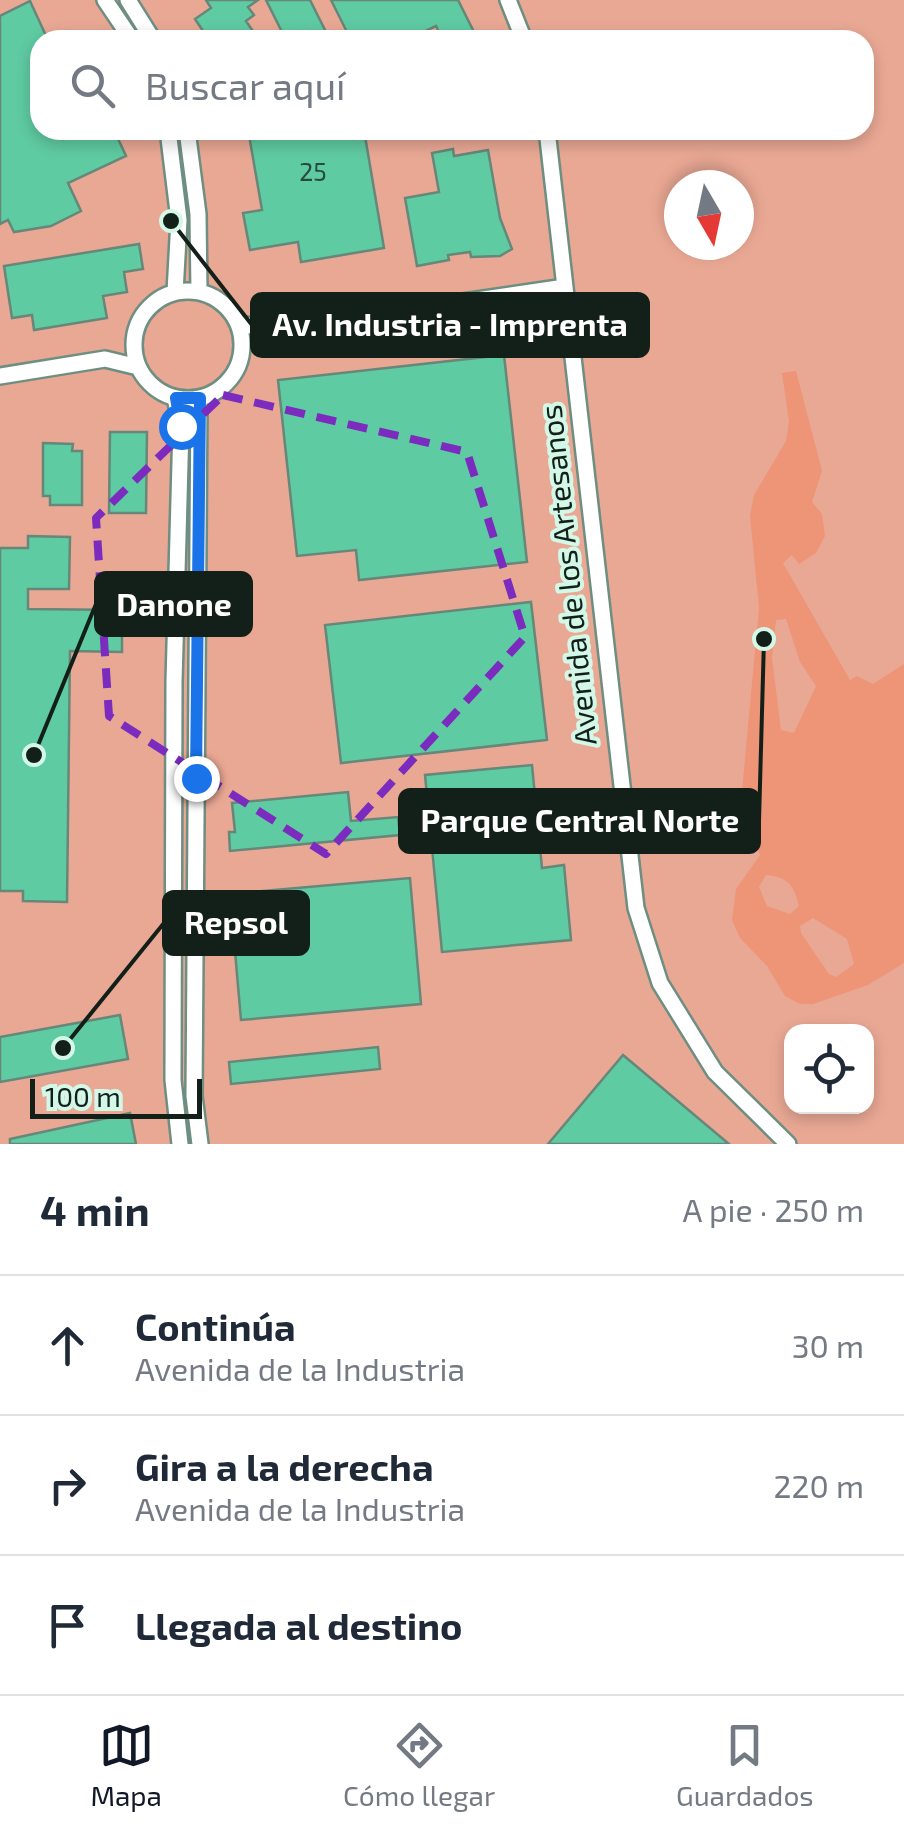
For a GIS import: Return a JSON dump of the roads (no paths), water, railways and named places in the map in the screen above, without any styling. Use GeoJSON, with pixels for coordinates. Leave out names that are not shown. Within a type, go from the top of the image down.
{"type":"FeatureCollection","features":[{"type":"Feature","properties":{"kind":"street"},"geometry":{"type":"LineString","coordinates":[[104,0],[125,30]]}},
{"type":"Feature","properties":{"kind":"street"},"geometry":{"type":"LineString","coordinates":[[128,0],[147,30]]}},
{"type":"Feature","properties":{"kind":"street"},"geometry":{"type":"LineString","coordinates":[[508,0],[520,30]]}},
{"type":"Feature","properties":{"kind":"street"},"geometry":{"type":"LineString","coordinates":[[169,140],[179,220],[175,292]]}},
{"type":"Feature","properties":{"kind":"street"},"geometry":{"type":"LineString","coordinates":[[187,140],[198,214],[199,292]]}},
{"type":"Feature","properties":{"kind":"street","name":"Avenida de los Artesanos"},"geometry":{"type":"LineString","coordinates":[[547,140],[636,908],[660,983],[715,1072],[788,1144]]}},
{"type":"Feature","properties":{"kind":"street"},"geometry":{"type":"LineString","coordinates":[[238,324],[276,329],[565,287]]}},
{"type":"Feature","properties":{"kind":"street"},"geometry":{"type":"LineString","coordinates":[[175,292],[199,292],[215,298],[238,324],[241,352],[228,381],[200,398],[176,398],[160,392],[138,367],[134,340],[146,310],[175,292]]}},
{"type":"Feature","properties":{"kind":"street"},"geometry":{"type":"LineString","coordinates":[[241,352],[276,329]]}},
{"type":"Feature","properties":{"kind":"street"},"geometry":{"type":"LineString","coordinates":[[105,359],[134,340]]}},
{"type":"Feature","properties":{"kind":"street"},"geometry":{"type":"LineString","coordinates":[[0,376],[105,359],[138,367]]}},
{"type":"Feature","properties":{"kind":"street"},"geometry":{"type":"LineString","coordinates":[[176,398],[181,426],[174,696],[173,1080],[180,1144]]}},
{"type":"Feature","properties":{"kind":"street"},"geometry":{"type":"LineString","coordinates":[[200,398],[194,1096],[200,1144]]}},
{"type":"Feature","properties":{"kind":"place","name":"Av. Industria - Imprenta"},"geometry":{"type":"Point","coordinates":[171,221]}},
{"type":"Feature","properties":{"kind":"place","name":"Parque Central Norte"},"geometry":{"type":"Point","coordinates":[764,639]}},
{"type":"Feature","properties":{"kind":"place","name":"Danone"},"geometry":{"type":"Point","coordinates":[34,755]}},
{"type":"Feature","properties":{"kind":"place","name":"Repsol"},"geometry":{"type":"Point","coordinates":[63,1048]}}]}
